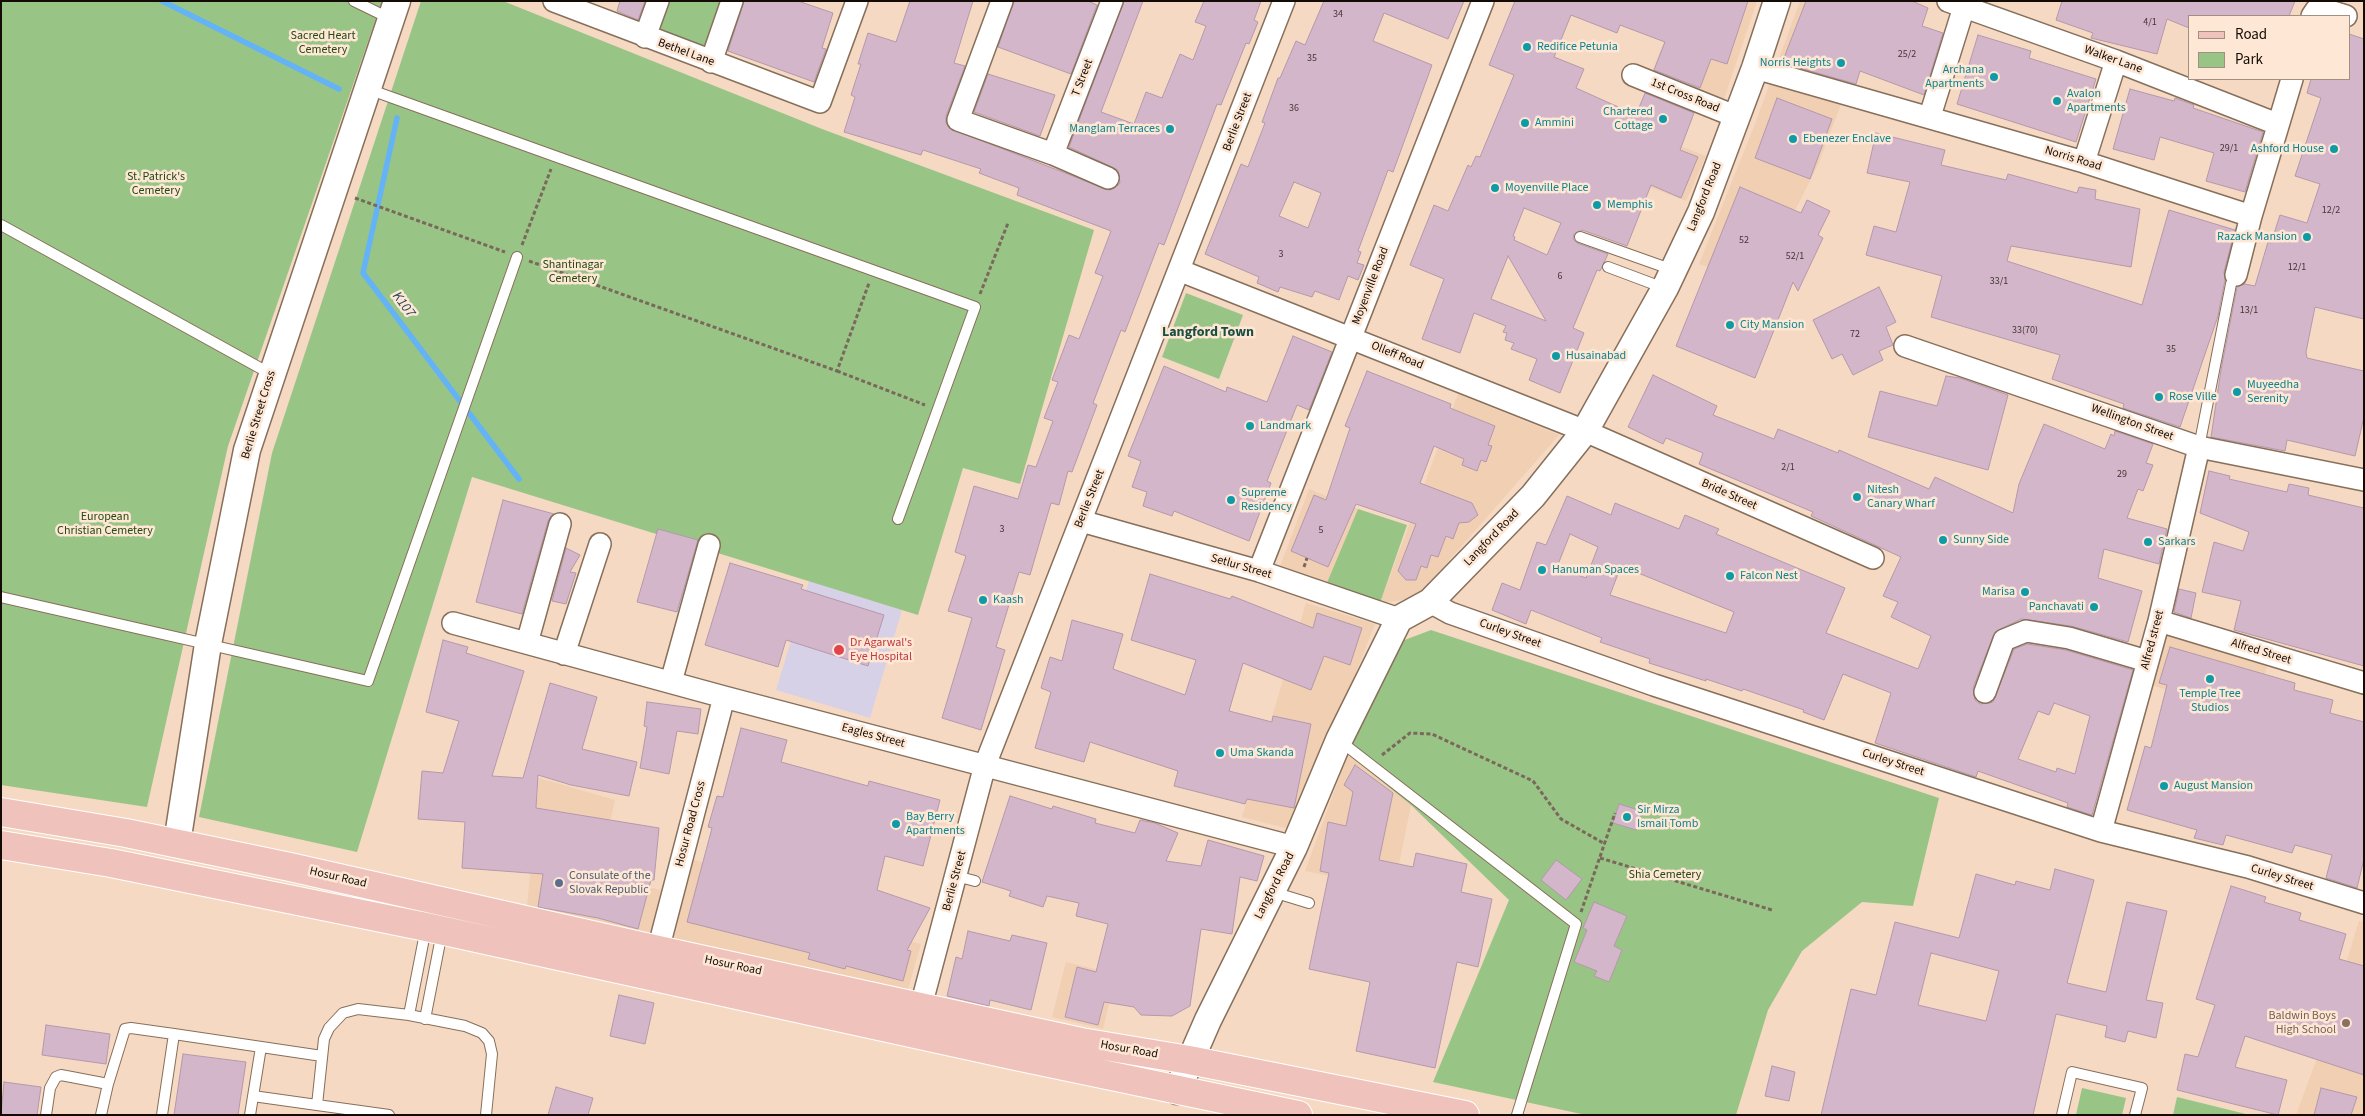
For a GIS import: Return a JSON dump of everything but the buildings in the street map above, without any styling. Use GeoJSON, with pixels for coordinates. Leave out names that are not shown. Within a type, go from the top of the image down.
{"type":"FeatureCollection","features":[{"type":"Feature","properties":{"kind":"main road","name":"Hosur Road"},"geometry":{"type":"LineString","coordinates":[[1,812],[177,843],[1081,1042],[1189,1060],[1466,1115]]}},
{"type":"Feature","properties":{"kind":"main road"},"geometry":{"type":"LineString","coordinates":[[1,845],[111,863],[434,929],[1298,1115]]}},
{"type":"Feature","properties":{"kind":"street","name":"Bethel Lane"},"geometry":{"type":"LineString","coordinates":[[554,1],[585,7],[644,37],[820,102],[857,1]]}},
{"type":"Feature","properties":{"kind":"street"},"geometry":{"type":"LineString","coordinates":[[644,37],[658,1]]}},
{"type":"Feature","properties":{"kind":"street"},"geometry":{"type":"LineString","coordinates":[[710,62],[732,1]]}},
{"type":"Feature","properties":{"kind":"street"},"geometry":{"type":"LineString","coordinates":[[1002,1],[958,120],[1053,154],[1108,178]]}},
{"type":"Feature","properties":{"kind":"street","name":"T Street"},"geometry":{"type":"LineString","coordinates":[[1053,154],[1112,1]]}},
{"type":"Feature","properties":{"kind":"street","name":"Berlie Street"},"geometry":{"type":"LineString","coordinates":[[921,1006],[966,878],[985,765],[1181,271],[1284,1]]}},
{"type":"Feature","properties":{"kind":"street","name":"Moyenville Road"},"geometry":{"type":"LineString","coordinates":[[1258,571],[1483,1]]}},
{"type":"Feature","properties":{"kind":"street","name":"Langford Road"},"geometry":{"type":"LineString","coordinates":[[1177,1090],[1189,1060],[1294,847],[1339,740],[1399,619],[1430,602],[1533,496],[1586,432],[1669,279],[1701,212],[1755,68],[1777,1]]}},
{"type":"Feature","properties":{"kind":"street"},"geometry":{"type":"LineString","coordinates":[[1930,116],[1956,4]]}},
{"type":"Feature","properties":{"kind":"street","name":"Walker Lane"},"geometry":{"type":"LineString","coordinates":[[1956,4],[2116,61],[2277,124]]}},
{"type":"Feature","properties":{"kind":"street"},"geometry":{"type":"LineString","coordinates":[[2313,15],[2316,10],[2323,9],[2341,15]]}},
{"type":"Feature","properties":{"kind":"street","name":"Berlie Street Cross"},"geometry":{"type":"LineString","coordinates":[[177,843],[208,644],[247,450],[394,10]]}},
{"type":"Feature","properties":{"kind":"street"},"geometry":{"type":"LineString","coordinates":[[2350,18],[2364,22]]}},
{"type":"Feature","properties":{"kind":"street"},"geometry":{"type":"LineString","coordinates":[[2084,162],[2116,61]]}},
{"type":"Feature","properties":{"kind":"street","name":"Norris Road"},"geometry":{"type":"LineString","coordinates":[[1755,68],[1930,116],[2084,162],[2251,216]]}},
{"type":"Feature","properties":{"kind":"street","name":"1st Cross Road"},"geometry":{"type":"LineString","coordinates":[[1633,75],[1737,117]]}},
{"type":"Feature","properties":{"kind":"street"},"geometry":{"type":"LineString","coordinates":[[2236,275],[2277,124],[2292,80]]}},
{"type":"Feature","properties":{"kind":"street","name":"Olleff Road"},"geometry":{"type":"LineString","coordinates":[[1181,271],[1586,432]]}},
{"type":"Feature","properties":{"kind":"street","name":"Wellington Street"},"geometry":{"type":"LineString","coordinates":[[1905,346],[2034,388],[2199,447],[2364,480]]}},
{"type":"Feature","properties":{"kind":"street","name":"Bride Street"},"geometry":{"type":"LineString","coordinates":[[1586,432],[1873,558]]}},
{"type":"Feature","properties":{"kind":"street","name":"Alfred street"},"geometry":{"type":"LineString","coordinates":[[2101,831],[2159,621],[2199,447]]}},
{"type":"Feature","properties":{"kind":"street","name":"Setlur Street"},"geometry":{"type":"LineString","coordinates":[[1081,521],[1258,571],[1399,619]]}},
{"type":"Feature","properties":{"kind":"street"},"geometry":{"type":"LineString","coordinates":[[527,643],[560,524]]}},
{"type":"Feature","properties":{"kind":"street"},"geometry":{"type":"LineString","coordinates":[[564,654],[600,544]]}},
{"type":"Feature","properties":{"kind":"street"},"geometry":{"type":"LineString","coordinates":[[671,682],[709,545]]}},
{"type":"Feature","properties":{"kind":"street","name":"Curley Street"},"geometry":{"type":"LineString","coordinates":[[1430,602],[1450,613],[1654,685],[2101,831],[2248,867],[2364,903]]}},
{"type":"Feature","properties":{"kind":"street","name":"Alfred Street"},"geometry":{"type":"LineString","coordinates":[[2159,621],[2364,683]]}},
{"type":"Feature","properties":{"kind":"street","name":"Eagles Street"},"geometry":{"type":"LineString","coordinates":[[453,623],[724,697],[1294,847]]}},
{"type":"Feature","properties":{"kind":"street"},"geometry":{"type":"LineString","coordinates":[[1984,692],[2004,640],[2026,631],[2069,638],[2147,661]]}},
{"type":"Feature","properties":{"kind":"street","name":"Hosur Road Cross"},"geometry":{"type":"LineString","coordinates":[[658,950],[724,697]]}},
{"type":"Feature","properties":{"kind":"lane"},"geometry":{"type":"LineString","coordinates":[[354,1],[394,10]]}},
{"type":"Feature","properties":{"kind":"lane"},"geometry":{"type":"LineString","coordinates":[[367,88],[975,306],[898,519]]}},
{"type":"Feature","properties":{"kind":"lane"},"geometry":{"type":"LineString","coordinates":[[1,225],[272,374]]}},
{"type":"Feature","properties":{"kind":"lane"},"geometry":{"type":"LineString","coordinates":[[1580,237],[1669,279]]}},
{"type":"Feature","properties":{"kind":"lane"},"geometry":{"type":"LineString","coordinates":[[1,597],[368,681],[517,257]]}},
{"type":"Feature","properties":{"kind":"lane"},"geometry":{"type":"LineString","coordinates":[[1608,267],[1669,279]]}},
{"type":"Feature","properties":{"kind":"lane"},"geometry":{"type":"LineString","coordinates":[[2199,447],[2231,284],[2236,275]]}},
{"type":"Feature","properties":{"kind":"lane"},"geometry":{"type":"LineString","coordinates":[[1339,740],[1576,924],[1517,1115]]}},
{"type":"Feature","properties":{"kind":"lane"},"geometry":{"type":"LineString","coordinates":[[1272,892],[1309,903]]}},
{"type":"Feature","properties":{"kind":"lane"},"geometry":{"type":"LineString","coordinates":[[409,1015],[434,929]]}},
{"type":"Feature","properties":{"kind":"lane"},"geometry":{"type":"LineString","coordinates":[[425,1018],[434,929]]}},
{"type":"Feature","properties":{"kind":"lane"},"geometry":{"type":"LineString","coordinates":[[317,1105],[322,1056],[329,1028],[342,1013],[358,1009],[425,1018],[473,1029],[482,1033],[489,1041],[492,1054],[486,1115]]}},
{"type":"Feature","properties":{"kind":"lane"},"geometry":{"type":"LineString","coordinates":[[101,1115],[108,1084],[125,1029],[131,1028],[322,1056]]}},
{"type":"Feature","properties":{"kind":"lane"},"geometry":{"type":"LineString","coordinates":[[162,1115],[174,1034]]}},
{"type":"Feature","properties":{"kind":"lane"},"geometry":{"type":"LineString","coordinates":[[250,1115],[261,1047]]}},
{"type":"Feature","properties":{"kind":"lane"},"geometry":{"type":"LineString","coordinates":[[2062,1115],[2072,1072],[2142,1088],[2136,1115]]}},
{"type":"Feature","properties":{"kind":"lane"},"geometry":{"type":"LineString","coordinates":[[46,1115],[50,1088],[56,1077],[61,1075],[108,1084]]}},
{"type":"Feature","properties":{"kind":"lane"},"geometry":{"type":"LineString","coordinates":[[253,1096],[390,1115]]}},
{"type":"Feature","properties":{"kind":"path"},"geometry":{"type":"LineString","coordinates":[[517,257],[556,156]]}},
{"type":"Feature","properties":{"kind":"path"},"geometry":{"type":"LineString","coordinates":[[332,191],[837,371],[938,409]]}},
{"type":"Feature","properties":{"kind":"path"},"geometry":{"type":"LineString","coordinates":[[975,306],[1008,222]]}},
{"type":"Feature","properties":{"kind":"path"},"geometry":{"type":"LineString","coordinates":[[837,371],[873,270]]}},
{"type":"Feature","properties":{"kind":"path"},"geometry":{"type":"LineString","coordinates":[[1371,764],[1410,733],[1432,734],[1534,781],[1562,819],[1605,844]]}},
{"type":"Feature","properties":{"kind":"path"},"geometry":{"type":"LineString","coordinates":[[1586,898],[1614,813]]}},
{"type":"Feature","properties":{"kind":"path"},"geometry":{"type":"LineString","coordinates":[[1600,858],[1772,910]]}},
{"type":"Feature","properties":{"kind":"shaded area"},"geometry":{"type":"Polygon","coordinates":[[[1679,1],[1757,1],[1718,117],[1646,88],[1679,1]]]}},
{"type":"Feature","properties":{"kind":"shaded area"},"geometry":{"type":"Polygon","coordinates":[[[1800,1],[1880,1],[1818,165],[1758,283],[1699,264],[1755,124],[1800,1]]]}},
{"type":"Feature","properties":{"kind":"shaded area"},"geometry":{"type":"Polygon","coordinates":[[[1659,138],[1706,156],[1686,201],[1641,184],[1659,138]]]}},
{"type":"Feature","properties":{"kind":"shaded area"},"geometry":{"type":"Polygon","coordinates":[[[1458,394],[1559,435],[1416,598],[1380,603],[1458,394]]]}},
{"type":"Feature","properties":{"kind":"shaded area"},"geometry":{"type":"Polygon","coordinates":[[[1309,489],[1358,509],[1326,585],[1279,569],[1309,489]]]}},
{"type":"Feature","properties":{"kind":"shaded area","name":"Dr Agarwal's Eye Hospital"},"geometry":{"type":"Polygon","coordinates":[[[809,581],[902,610],[870,718],[776,690],[809,581]]]}},
{"type":"Feature","properties":{"kind":"shaded area"},"geometry":{"type":"Polygon","coordinates":[[[1306,603],[1375,624],[1294,830],[1242,817],[1306,603]]]}},
{"type":"Feature","properties":{"kind":"shaded area","name":"Temple Tree Studios"},"geometry":{"type":"Polygon","coordinates":[[[2165,634],[2267,666],[2252,716],[2151,685],[2165,634]]]}},
{"type":"Feature","properties":{"kind":"shaded area"},"geometry":{"type":"Polygon","coordinates":[[[1348,754],[1411,805],[1394,889],[1305,871],[1348,754]]]}},
{"type":"Feature","properties":{"kind":"shaded area"},"geometry":{"type":"Polygon","coordinates":[[[539,778],[615,800],[599,873],[681,896],[691,859],[760,879],[811,917],[921,944],[906,996],[527,907],[539,778]]]}},
{"type":"Feature","properties":{"kind":"shaded area","name":"Baldwin Boys High School"},"geometry":{"type":"Polygon","coordinates":[[[2359,921],[2364,922],[2364,1115],[2296,1115],[2316,1061],[2359,921]]]}},
{"type":"Feature","properties":{"kind":"shaded area"},"geometry":{"type":"Polygon","coordinates":[[[1066,962],[1116,974],[1103,1029],[1052,1017],[1066,962]]]}},
{"type":"Feature","properties":{"kind":"green space"},"geometry":{"type":"Polygon","coordinates":[[[1,1],[382,1],[228,446],[147,807],[1,785],[1,1]]]}},
{"type":"Feature","properties":{"kind":"green space","name":"Shantinagar Cemetery"},"geometry":{"type":"Polygon","coordinates":[[[421,1],[503,1],[822,129],[1094,230],[1020,484],[963,468],[918,615],[472,477],[357,852],[199,817],[272,453],[421,1]]]}},
{"type":"Feature","properties":{"kind":"green space"},"geometry":{"type":"Polygon","coordinates":[[[663,1],[726,1],[707,54],[651,34],[663,1]]]}},
{"type":"Feature","properties":{"kind":"green space"},"geometry":{"type":"Polygon","coordinates":[[[1186,293],[1243,315],[1219,379],[1162,357],[1186,293]]]}},
{"type":"Feature","properties":{"kind":"green space"},"geometry":{"type":"Polygon","coordinates":[[[1358,509],[1407,525],[1380,603],[1326,585],[1358,509]]]}},
{"type":"Feature","properties":{"kind":"green space","name":"Shia Cemetery"},"geometry":{"type":"Polygon","coordinates":[[[1431,630],[1939,798],[1913,906],[1862,902],[1802,951],[1768,1010],[1736,1115],[1586,1115],[1433,1082],[1509,900],[1411,805],[1348,754],[1402,641],[1431,630]]]}},
{"type":"Feature","properties":{"kind":"green space"},"geometry":{"type":"Polygon","coordinates":[[[2082,1088],[2126,1098],[2122,1115],[2076,1115],[2082,1088]]]}},
{"type":"Feature","properties":{"kind":"green space"},"geometry":{"type":"Polygon","coordinates":[[[2177,1097],[2250,1115],[2173,1115],[2177,1097]]]}},
{"type":"Feature","properties":{"kind":"waterway","name":"K107"},"geometry":{"type":"LineString","coordinates":[[162,1],[339,89]]}},
{"type":"Feature","properties":{"kind":"waterway","name":"K107"},"geometry":{"type":"LineString","coordinates":[[397,118],[363,273],[519,479]]}},
{"type":"Feature","properties":{"kind":"place","name":"Redifice Petunia"},"geometry":{"type":"Point","coordinates":[1527,47]}},
{"type":"Feature","properties":{"kind":"place","name":"Norris Heights"},"geometry":{"type":"Point","coordinates":[1841,63]}},
{"type":"Feature","properties":{"kind":"place","name":"Archana Apartments"},"geometry":{"type":"Point","coordinates":[1994,77]}},
{"type":"Feature","properties":{"kind":"place","name":"Avalon Apartments"},"geometry":{"type":"Point","coordinates":[2057,101]}},
{"type":"Feature","properties":{"kind":"place","name":"Chartered Cottage"},"geometry":{"type":"Point","coordinates":[1663,119]}},
{"type":"Feature","properties":{"kind":"place","name":"Ammini"},"geometry":{"type":"Point","coordinates":[1525,123]}},
{"type":"Feature","properties":{"kind":"place","name":"Manglam Terraces"},"geometry":{"type":"Point","coordinates":[1170,129]}},
{"type":"Feature","properties":{"kind":"place","name":"Ebenezer Enclave"},"geometry":{"type":"Point","coordinates":[1793,139]}},
{"type":"Feature","properties":{"kind":"place","name":"Ashford House"},"geometry":{"type":"Point","coordinates":[2334,149]}},
{"type":"Feature","properties":{"kind":"place","name":"Moyenville Place"},"geometry":{"type":"Point","coordinates":[1495,188]}},
{"type":"Feature","properties":{"kind":"place","name":"Memphis"},"geometry":{"type":"Point","coordinates":[1597,205]}},
{"type":"Feature","properties":{"kind":"place","name":"Razack Mansion"},"geometry":{"type":"Point","coordinates":[2307,237]}},
{"type":"Feature","properties":{"kind":"place","name":"City Mansion"},"geometry":{"type":"Point","coordinates":[1730,325]}},
{"type":"Feature","properties":{"kind":"place","name":"Husainabad"},"geometry":{"type":"Point","coordinates":[1556,356]}},
{"type":"Feature","properties":{"kind":"place","name":"Muyeedha Serenity"},"geometry":{"type":"Point","coordinates":[2237,392]}},
{"type":"Feature","properties":{"kind":"place","name":"Rose Ville"},"geometry":{"type":"Point","coordinates":[2159,397]}},
{"type":"Feature","properties":{"kind":"place","name":"Landmark"},"geometry":{"type":"Point","coordinates":[1250,426]}},
{"type":"Feature","properties":{"kind":"place","name":"Nitesh Canary Wharf"},"geometry":{"type":"Point","coordinates":[1857,497]}},
{"type":"Feature","properties":{"kind":"place","name":"Supreme Residency"},"geometry":{"type":"Point","coordinates":[1231,500]}},
{"type":"Feature","properties":{"kind":"place","name":"Sunny Side"},"geometry":{"type":"Point","coordinates":[1943,540]}},
{"type":"Feature","properties":{"kind":"place","name":"Sarkars"},"geometry":{"type":"Point","coordinates":[2148,542]}},
{"type":"Feature","properties":{"kind":"place","name":"Hanuman Spaces"},"geometry":{"type":"Point","coordinates":[1542,570]}},
{"type":"Feature","properties":{"kind":"place","name":"Falcon Nest"},"geometry":{"type":"Point","coordinates":[1730,576]}},
{"type":"Feature","properties":{"kind":"place","name":"Marisa"},"geometry":{"type":"Point","coordinates":[2025,592]}},
{"type":"Feature","properties":{"kind":"place","name":"Kaash"},"geometry":{"type":"Point","coordinates":[983,600]}},
{"type":"Feature","properties":{"kind":"place","name":"Panchavati"},"geometry":{"type":"Point","coordinates":[2094,607]}},
{"type":"Feature","properties":{"kind":"place","name":"Dr Agarwal's Eye Hospital"},"geometry":{"type":"Point","coordinates":[839,650]}},
{"type":"Feature","properties":{"kind":"place","name":"Temple Tree Studios"},"geometry":{"type":"Point","coordinates":[2210,679]}},
{"type":"Feature","properties":{"kind":"place","name":"Uma Skanda"},"geometry":{"type":"Point","coordinates":[1220,753]}},
{"type":"Feature","properties":{"kind":"place","name":"August Mansion"},"geometry":{"type":"Point","coordinates":[2164,786]}},
{"type":"Feature","properties":{"kind":"place","name":"Sir Mirza Ismail Tomb"},"geometry":{"type":"Point","coordinates":[1627,817]}},
{"type":"Feature","properties":{"kind":"place","name":"Bay Berry Apartments"},"geometry":{"type":"Point","coordinates":[896,824]}},
{"type":"Feature","properties":{"kind":"place","name":"Consulate of the Slovak Republic"},"geometry":{"type":"Point","coordinates":[559,883]}},
{"type":"Feature","properties":{"kind":"place","name":"Baldwin Boys High School"},"geometry":{"type":"Point","coordinates":[2346,1023]}},
{"type":"Feature","properties":{"kind":"district","name":"Langford Town"},"geometry":{"type":"Point","coordinates":[1208,333]}},
{"type":"Feature","properties":{"kind":"park label","name":"Sacred Heart Cemetery"},"geometry":{"type":"Point","coordinates":[323,43]}},
{"type":"Feature","properties":{"kind":"park label","name":"St. Patrick's Cemetery"},"geometry":{"type":"Point","coordinates":[156,184]}},
{"type":"Feature","properties":{"kind":"park label","name":"European Christian Cemetery"},"geometry":{"type":"Point","coordinates":[105,524]}}]}
